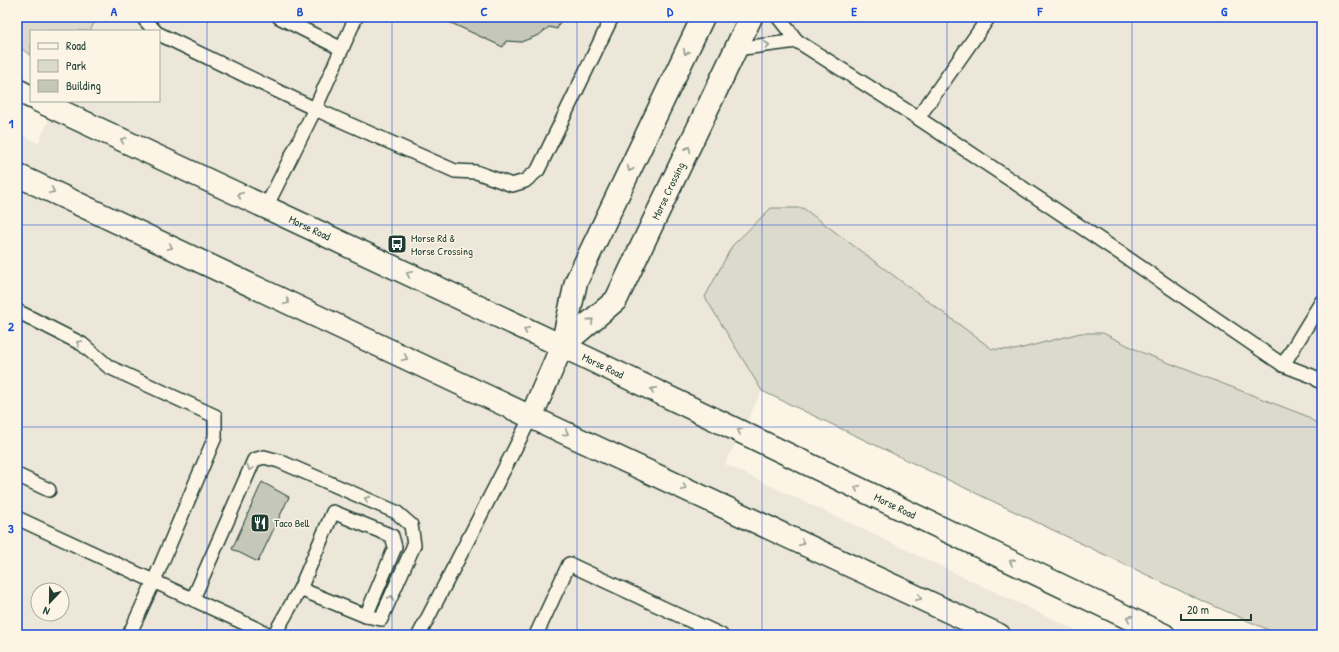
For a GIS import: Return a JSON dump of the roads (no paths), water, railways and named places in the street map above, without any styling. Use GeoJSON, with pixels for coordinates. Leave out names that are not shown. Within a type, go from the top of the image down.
{"type":"FeatureCollection","features":[{"type":"Feature","properties":{"kind":"main road","name":"Morse Crossing"},"geometry":{"type":"LineString","coordinates":[[530,417],[562,346],[576,282],[703,17]]}},
{"type":"Feature","properties":{"kind":"main road","name":"Morse Crossing"},"geometry":{"type":"LineString","coordinates":[[562,346],[616,300],[751,17]]}},
{"type":"Feature","properties":{"kind":"main road"},"geometry":{"type":"LineString","coordinates":[[17,90],[30,96]]}},
{"type":"Feature","properties":{"kind":"main road","name":"Morse Road"},"geometry":{"type":"LineString","coordinates":[[41,102],[562,346],[1164,635]]}},
{"type":"Feature","properties":{"kind":"main road"},"geometry":{"type":"LineString","coordinates":[[17,175],[530,417],[999,635]]}},
{"type":"Feature","properties":{"kind":"lane"},"geometry":{"type":"LineString","coordinates":[[279,17],[342,49]]}},
{"type":"Feature","properties":{"kind":"lane"},"geometry":{"type":"LineString","coordinates":[[266,208],[314,109],[356,17]]}},
{"type":"Feature","properties":{"kind":"lane"},"geometry":{"type":"LineString","coordinates":[[160,34],[314,109],[455,171],[476,172],[512,185],[525,181],[538,170],[612,17]]}},
{"type":"Feature","properties":{"kind":"lane"},"geometry":{"type":"LineString","coordinates":[[778,17],[797,41],[918,118],[1283,365],[1312,376],[1322,383]]}},
{"type":"Feature","properties":{"kind":"lane"},"geometry":{"type":"LineString","coordinates":[[918,118],[989,17]]}},
{"type":"Feature","properties":{"kind":"lane"},"geometry":{"type":"LineString","coordinates":[[143,18],[154,30]]}},
{"type":"Feature","properties":{"kind":"lane"},"geometry":{"type":"LineString","coordinates":[[736,49],[797,41]]}},
{"type":"Feature","properties":{"kind":"lane"},"geometry":{"type":"LineString","coordinates":[[1283,365],[1322,301]]}},
{"type":"Feature","properties":{"kind":"lane"},"geometry":{"type":"LineString","coordinates":[[17,311],[82,344],[109,367],[215,416],[215,437],[154,581],[129,635]]}},
{"type":"Feature","properties":{"kind":"lane"},"geometry":{"type":"LineString","coordinates":[[419,635],[530,417]]}},
{"type":"Feature","properties":{"kind":"lane"},"geometry":{"type":"LineString","coordinates":[[193,599],[254,460],[264,457],[279,461],[396,512],[412,525],[414,545],[381,619],[366,616],[300,588]]}},
{"type":"Feature","properties":{"kind":"lane"},"geometry":{"type":"LineString","coordinates":[[17,475],[49,490]]}},
{"type":"Feature","properties":{"kind":"lane"},"geometry":{"type":"LineString","coordinates":[[274,635],[300,588],[333,512],[392,536],[395,547],[366,616]]}},
{"type":"Feature","properties":{"kind":"lane"},"geometry":{"type":"LineString","coordinates":[[17,518],[270,635]]}},
{"type":"Feature","properties":{"kind":"lane"},"geometry":{"type":"LineString","coordinates":[[536,635],[569,564],[722,635]]}},
{"type":"Feature","properties":{"kind":"place","name":"Morse Rd & Morse Crossing"},"geometry":{"type":"Point","coordinates":[397,244]}},
{"type":"Feature","properties":{"kind":"place","name":"Taco Bell"},"geometry":{"type":"Point","coordinates":[260,523]}}]}
